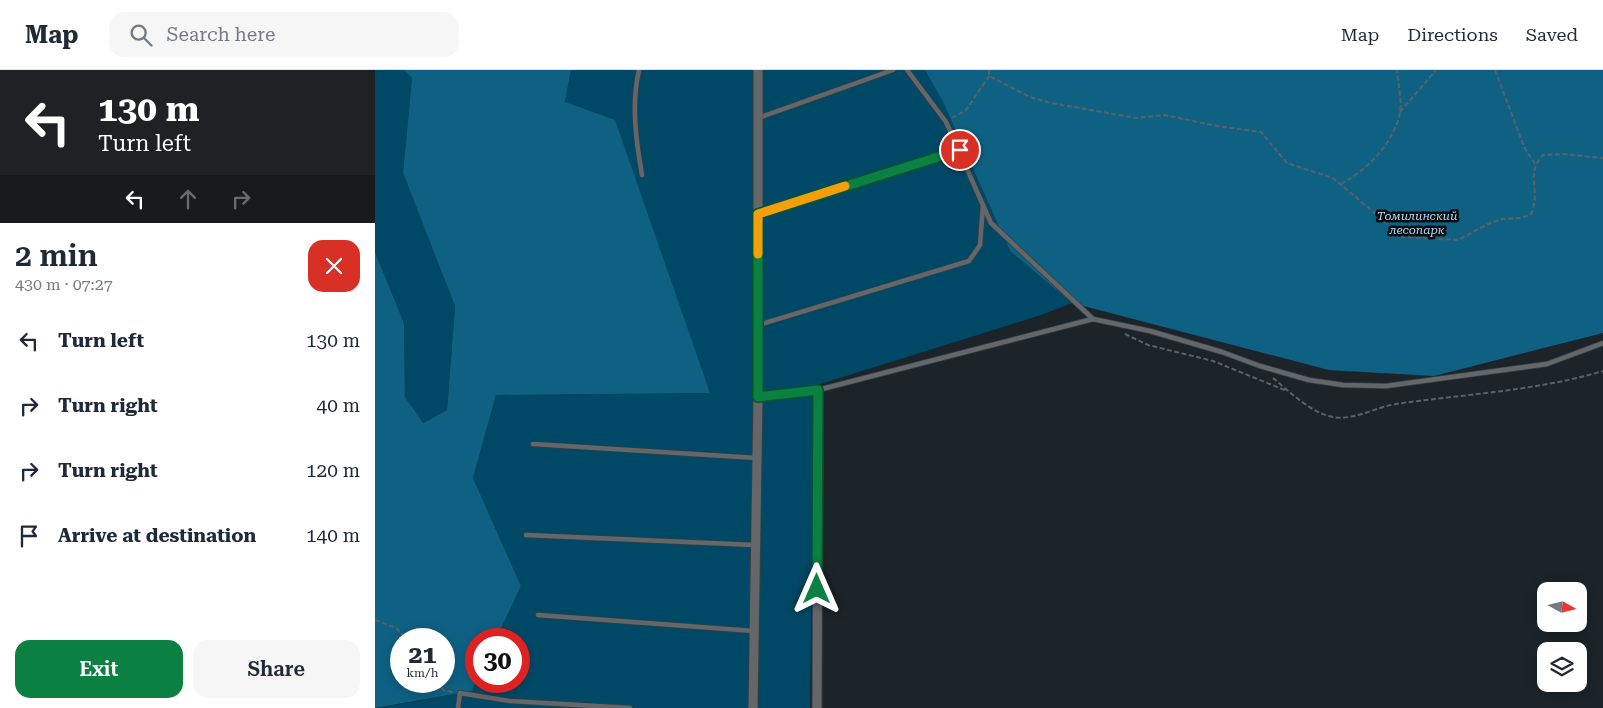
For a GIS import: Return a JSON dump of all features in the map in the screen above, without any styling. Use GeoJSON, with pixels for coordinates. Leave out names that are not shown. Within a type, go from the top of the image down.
{"type":"FeatureCollection","features":[{"type":"Feature","properties":{"kind":"street"},"geometry":{"type":"LineString","coordinates":[[753,708],[758,397],[758,70]]}},
{"type":"Feature","properties":{"kind":"street"},"geometry":{"type":"LineString","coordinates":[[817,708],[818,390]]}},
{"type":"Feature","properties":{"kind":"lane"},"geometry":{"type":"LineString","coordinates":[[639,70],[635,138],[641,175]]}},
{"type":"Feature","properties":{"kind":"lane"},"geometry":{"type":"LineString","coordinates":[[758,118],[893,70]]}},
{"type":"Feature","properties":{"kind":"lane"},"geometry":{"type":"LineString","coordinates":[[907,70],[946,122],[991,223],[1093,319]]}},
{"type":"Feature","properties":{"kind":"lane"},"geometry":{"type":"LineString","coordinates":[[758,214],[960,150]]}},
{"type":"Feature","properties":{"kind":"lane"},"geometry":{"type":"LineString","coordinates":[[758,325],[969,261],[981,245],[983,204]]}},
{"type":"Feature","properties":{"kind":"lane"},"geometry":{"type":"LineString","coordinates":[[758,397],[818,390],[1093,319],[1150,331],[1309,380],[1343,385],[1386,386],[1547,364],[1603,343]]}},
{"type":"Feature","properties":{"kind":"lane"},"geometry":{"type":"LineString","coordinates":[[533,444],[757,458]]}},
{"type":"Feature","properties":{"kind":"lane"},"geometry":{"type":"LineString","coordinates":[[526,535],[755,545]]}},
{"type":"Feature","properties":{"kind":"lane"},"geometry":{"type":"LineString","coordinates":[[538,614],[754,631]]}},
{"type":"Feature","properties":{"kind":"lane"},"geometry":{"type":"LineString","coordinates":[[459,708],[459,693],[510,701],[630,708]]}},
{"type":"Feature","properties":{"kind":"path"},"geometry":{"type":"LineString","coordinates":[[946,122],[965,110],[989,76],[989,70]]}},
{"type":"Feature","properties":{"kind":"path"},"geometry":{"type":"LineString","coordinates":[[1397,70],[1400,112]]}},
{"type":"Feature","properties":{"kind":"path"},"geometry":{"type":"LineString","coordinates":[[1341,184],[1376,157],[1395,127],[1400,112],[1436,70]]}},
{"type":"Feature","properties":{"kind":"path"},"geometry":{"type":"LineString","coordinates":[[1495,70],[1525,149],[1535,164]]}},
{"type":"Feature","properties":{"kind":"path"},"geometry":{"type":"LineString","coordinates":[[989,76],[1030,97],[1051,103],[1136,118],[1165,115],[1217,126],[1261,132],[1287,163],[1323,174],[1341,184],[1403,237],[1459,240],[1488,224],[1502,219],[1521,218],[1531,214],[1537,194],[1533,174],[1535,164],[1543,155],[1551,153],[1603,158]]}},
{"type":"Feature","properties":{"kind":"path"},"geometry":{"type":"LineString","coordinates":[[1111,323],[1126,335],[1148,344],[1213,361],[1289,392]]}},
{"type":"Feature","properties":{"kind":"path"},"geometry":{"type":"LineString","coordinates":[[1260,366],[1289,392],[1325,415],[1344,418],[1393,404],[1499,393],[1603,371]]}},
{"type":"Feature","properties":{"kind":"path"},"geometry":{"type":"LineString","coordinates":[[375,620],[396,628]]}},
{"type":"Feature","properties":{"kind":"path"},"geometry":{"type":"LineString","coordinates":[[455,692],[459,693]]}},
{"type":"Feature","properties":{"kind":"shaded area"},"geometry":{"type":"Polygon","coordinates":[[[375,70],[404,70],[412,78],[403,173],[455,306],[447,410],[422,423],[405,397],[404,323],[375,252],[375,70]]]}},
{"type":"Feature","properties":{"kind":"shaded area"},"geometry":{"type":"Polygon","coordinates":[[[571,70],[925,70],[943,102],[1010,251],[1072,303],[1041,315],[814,386],[810,708],[378,708],[465,692],[530,693],[530,628],[501,628],[521,586],[473,478],[496,395],[710,393],[565,102],[571,70]]]}},
{"type":"Feature","properties":{"kind":"green space"},"geometry":{"type":"Polygon","coordinates":[[[404,70],[571,70],[565,102],[615,120],[710,393],[496,395],[473,478],[521,586],[501,628],[465,628],[465,692],[375,708],[375,252],[404,323],[405,397],[423,423],[447,410],[455,306],[403,173],[412,78],[404,70]]]}},
{"type":"Feature","properties":{"kind":"green space","name":"Томилинский лесопарк"},"geometry":{"type":"Polygon","coordinates":[[[925,70],[1603,70],[1603,333],[1434,376],[1329,370],[1072,303],[1010,251],[943,102],[925,70]]]}},
{"type":"Feature","properties":{"kind":"slow traffic"},"geometry":{"type":"LineString","coordinates":[[758,254],[758,214],[845,186]]}},
{"type":"Feature","properties":{"kind":"route"},"geometry":{"type":"LineString","coordinates":[[817,589],[818,390],[758,397],[758,214],[960,150]]}}]}
